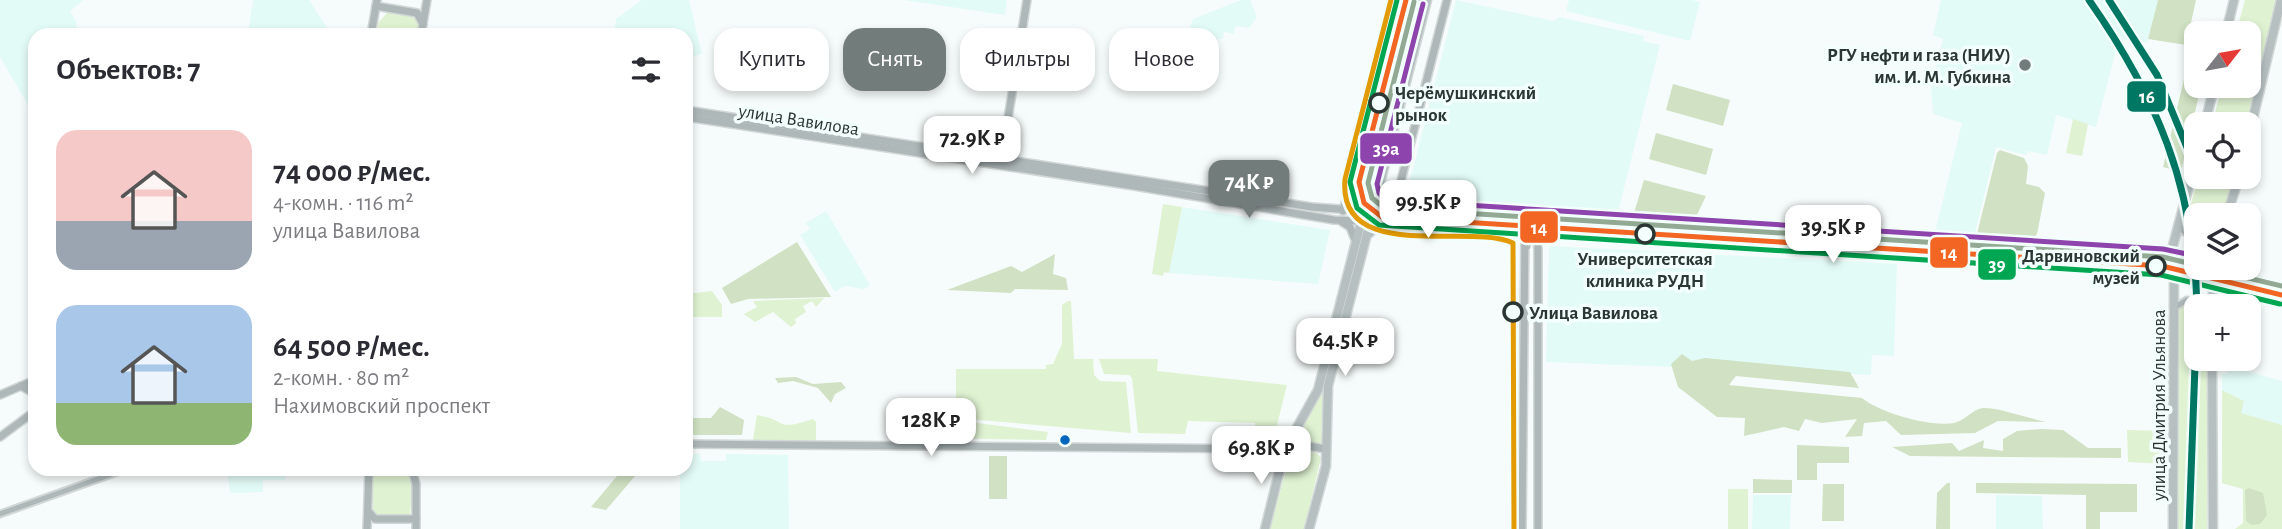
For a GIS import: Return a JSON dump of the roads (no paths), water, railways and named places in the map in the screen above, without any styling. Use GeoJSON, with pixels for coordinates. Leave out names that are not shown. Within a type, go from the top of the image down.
{"type":"FeatureCollection","features":[{"type":"Feature","properties":{"kind":"main road"},"geometry":{"type":"LineString","coordinates":[[1365,214],[1418,0]]}},
{"type":"Feature","properties":{"kind":"main road"},"geometry":{"type":"LineString","coordinates":[[1265,529],[1285,449],[1318,390],[1356,242],[1427,0]]}},
{"type":"Feature","properties":{"kind":"main road"},"geometry":{"type":"LineString","coordinates":[[2229,21],[2234,0]]}},
{"type":"Feature","properties":{"kind":"main road"},"geometry":{"type":"LineString","coordinates":[[2254,112],[2281,0]]}},
{"type":"Feature","properties":{"kind":"main road","name":"улица Дмитрия Ульянова"},"geometry":{"type":"LineString","coordinates":[[2173,529],[2172,261],[2188,189]]}},
{"type":"Feature","properties":{"kind":"main road","name":"улица Вавилова"},"geometry":{"type":"LineString","coordinates":[[1365,214],[1393,212],[2184,264]]}},
{"type":"Feature","properties":{"kind":"main road","name":"улица Вавилова"},"geometry":{"type":"LineString","coordinates":[[1365,214],[1372,222],[2174,272],[2282,299]]}},
{"type":"Feature","properties":{"kind":"main road"},"geometry":{"type":"LineString","coordinates":[[1309,529],[1326,466],[1328,386],[1372,222]]}},
{"type":"Feature","properties":{"kind":"main road","name":"улица Вавилова"},"geometry":{"type":"LineString","coordinates":[[2256,280],[2282,287]]}},
{"type":"Feature","properties":{"kind":"main road"},"geometry":{"type":"LineString","coordinates":[[2212,294],[2213,282]]}},
{"type":"Feature","properties":{"kind":"main road"},"geometry":{"type":"LineString","coordinates":[[2212,371],[2213,529]]}},
{"type":"Feature","properties":{"kind":"street"},"geometry":{"type":"LineString","coordinates":[[422,28],[427,0]]}},
{"type":"Feature","properties":{"kind":"street"},"geometry":{"type":"LineString","coordinates":[[1001,162],[1027,0]]}},
{"type":"Feature","properties":{"kind":"street"},"geometry":{"type":"LineString","coordinates":[[1343,211],[1398,0]]}},
{"type":"Feature","properties":{"kind":"street"},"geometry":{"type":"LineString","coordinates":[[1369,234],[1393,212],[1447,0]]}},
{"type":"Feature","properties":{"kind":"street"},"geometry":{"type":"LineString","coordinates":[[372,28],[377,3],[417,13],[423,24]]}},
{"type":"Feature","properties":{"kind":"street","name":"улица Вавилова"},"geometry":{"type":"LineString","coordinates":[[693,111],[1312,217],[1334,220],[1365,214]]}},
{"type":"Feature","properties":{"kind":"street","name":"улица Вавилова"},"geometry":{"type":"LineString","coordinates":[[693,118],[1365,214]]}},
{"type":"Feature","properties":{"kind":"street"},"geometry":{"type":"LineString","coordinates":[[1352,180],[1365,214]]}},
{"type":"Feature","properties":{"kind":"street"},"geometry":{"type":"LineString","coordinates":[[1312,207],[1318,214],[1312,217]]}},
{"type":"Feature","properties":{"kind":"street"},"geometry":{"type":"LineString","coordinates":[[1334,220],[1350,227],[1356,242]]}},
{"type":"Feature","properties":{"kind":"street"},"geometry":{"type":"LineString","coordinates":[[1522,529],[1525,232],[1532,221]]}},
{"type":"Feature","properties":{"kind":"street"},"geometry":{"type":"LineString","coordinates":[[1532,221],[1537,232],[1538,529]]}},
{"type":"Feature","properties":{"kind":"street"},"geometry":{"type":"LineString","coordinates":[[2179,224],[2184,230]]}},
{"type":"Feature","properties":{"kind":"street"},"geometry":{"type":"LineString","coordinates":[[2174,308],[2184,302]]}},
{"type":"Feature","properties":{"kind":"street"},"geometry":{"type":"LineString","coordinates":[[0,396],[28,383]]}},
{"type":"Feature","properties":{"kind":"street"},"geometry":{"type":"LineString","coordinates":[[21,386],[28,390]]}},
{"type":"Feature","properties":{"kind":"street"},"geometry":{"type":"LineString","coordinates":[[0,437],[28,415]]}},
{"type":"Feature","properties":{"kind":"street"},"geometry":{"type":"LineString","coordinates":[[693,444],[1285,449],[1308,446],[1326,449]]}},
{"type":"Feature","properties":{"kind":"street"},"geometry":{"type":"LineString","coordinates":[[0,514],[106,476]]}},
{"type":"Feature","properties":{"kind":"street"},"geometry":{"type":"LineString","coordinates":[[367,529],[369,476]]}},
{"type":"Feature","properties":{"kind":"street"},"geometry":{"type":"LineString","coordinates":[[415,476],[416,529]]}},
{"type":"Feature","properties":{"kind":"street"},"geometry":{"type":"LineString","coordinates":[[367,511],[375,519],[416,519]]}},
{"type":"Feature","properties":{"kind":"tram line"},"geometry":{"type":"LineString","coordinates":[[1529,248],[1534,232],[1549,226]]}},
{"type":"Feature","properties":{"kind":"place","name":"РГУ нефти и газа (НИУ) им. И. М. Губкина"},"geometry":{"type":"Point","coordinates":[2025,65]}},
{"type":"Feature","properties":{"kind":"place","name":"Черёмушкинский рынок"},"geometry":{"type":"Point","coordinates":[1379,103]}},
{"type":"Feature","properties":{"kind":"place","name":"Университетская клиника РУДН"},"geometry":{"type":"Point","coordinates":[1645,234]}},
{"type":"Feature","properties":{"kind":"place","name":"Дарвиновский музей"},"geometry":{"type":"Point","coordinates":[2156,266]}},
{"type":"Feature","properties":{"kind":"place","name":"Улица Вавилова"},"geometry":{"type":"Point","coordinates":[1513,312]}}]}
